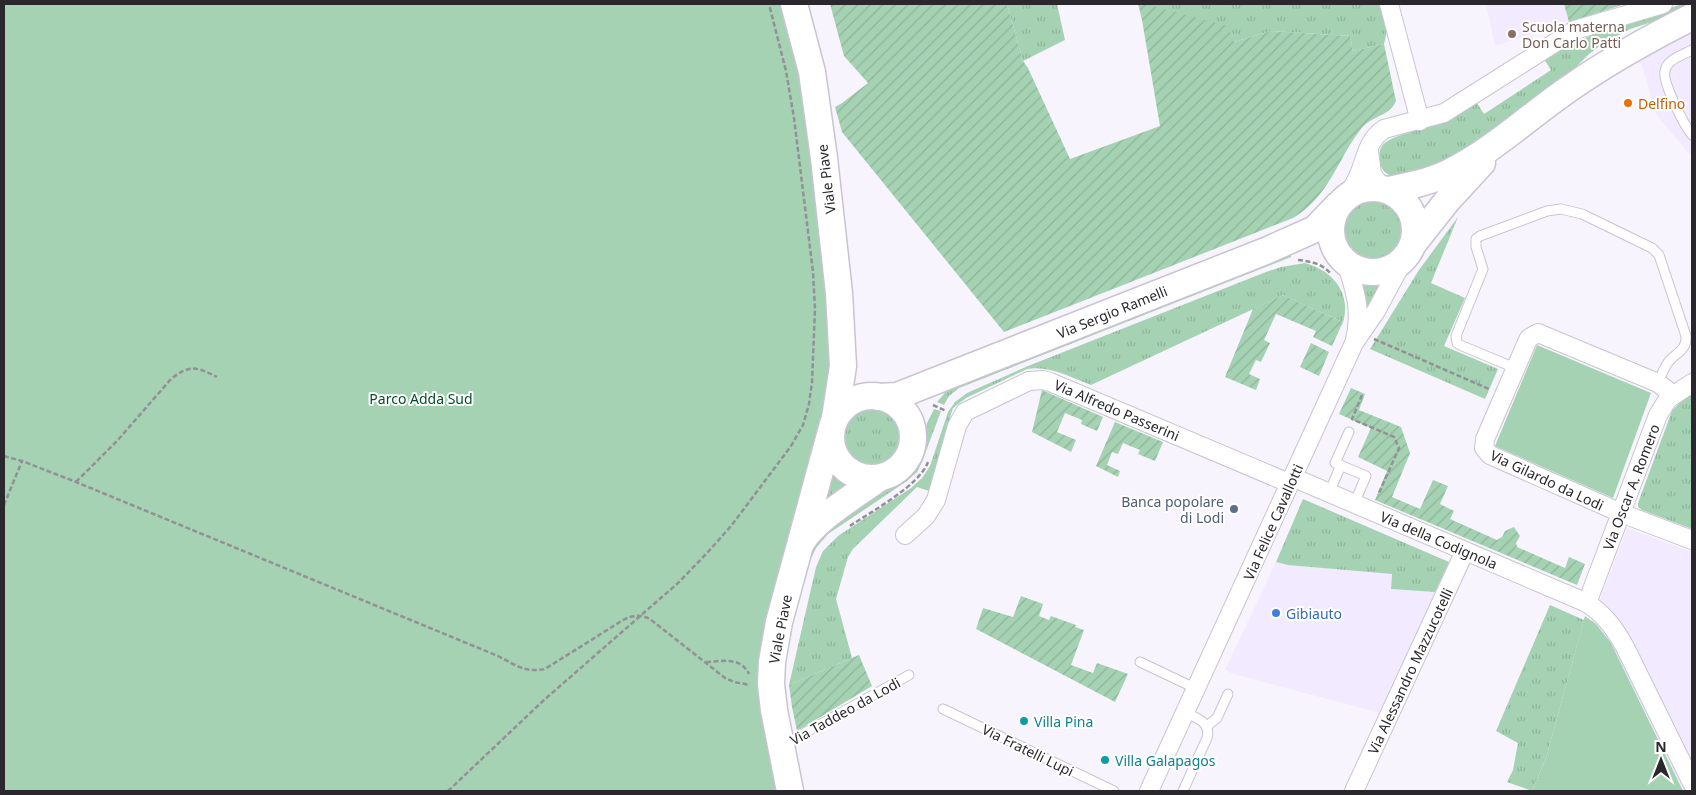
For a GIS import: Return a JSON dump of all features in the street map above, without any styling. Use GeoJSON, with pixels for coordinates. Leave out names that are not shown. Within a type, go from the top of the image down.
{"type":"FeatureCollection","features":[{"type":"Feature","properties":{"kind":"street","name":"Viale Piave"},"geometry":{"type":"LineString","coordinates":[[790,791],[772,695],[772,662],[779,622],[833,424],[840,392],[843,356],[839,293],[822,143],[812,72],[794,4]]}},
{"type":"Feature","properties":{"kind":"street"},"geometry":{"type":"LineString","coordinates":[[1390,4],[1420,121]]}},
{"type":"Feature","properties":{"kind":"street"},"geometry":{"type":"LineString","coordinates":[[1354,343],[1358,321],[1358,301],[1340,266],[1333,244],[1330,225],[1333,215],[1356,181],[1368,146],[1376,134],[1384,130],[1444,114],[1576,30],[1638,8],[1663,4]]}},
{"type":"Feature","properties":{"kind":"street","name":"Via Felice Cavallotti"},"geometry":{"type":"LineString","coordinates":[[1386,189],[1430,180],[1472,160],[1605,64],[1692,17]]}},
{"type":"Feature","properties":{"kind":"street","name":"Via Felice Cavallotti"},"geometry":{"type":"LineString","coordinates":[[1340,266],[1372,272],[1385,271],[1393,267],[1409,251],[1447,201],[1512,132]]}},
{"type":"Feature","properties":{"kind":"street"},"geometry":{"type":"LineString","coordinates":[[1368,146],[1372,174],[1386,189]]}},
{"type":"Feature","properties":{"kind":"street","name":"Via Felice Cavallotti"},"geometry":{"type":"LineString","coordinates":[[1149,791],[1354,343],[1376,311],[1409,251],[1415,235],[1415,225],[1411,211],[1398,195],[1386,189],[1371,187],[1360,189],[1341,202]]}},
{"type":"Feature","properties":{"kind":"street","name":"Via Sergio Ramelli"},"geometry":{"type":"LineString","coordinates":[[876,396],[897,396],[1268,250],[1315,229],[1341,202]]}},
{"type":"Feature","properties":{"kind":"street","name":"Via Sergio Ramelli"},"geometry":{"type":"LineString","coordinates":[[1268,250],[1295,248],[1340,266]]}},
{"type":"Feature","properties":{"kind":"street","name":"Via Gilardo da Lodi"},"geometry":{"type":"LineString","coordinates":[[1621,513],[1486,453],[1484,448],[1485,439],[1515,368],[1529,338],[1538,333],[1658,383],[1672,396]]}},
{"type":"Feature","properties":{"kind":"street","name":"Viale Piave"},"geometry":{"type":"LineString","coordinates":[[796,556],[802,542],[814,527],[879,478],[892,473],[903,464],[910,451],[913,437],[910,423],[903,411],[893,402],[865,392],[848,373],[843,356]]}},
{"type":"Feature","properties":{"kind":"street","name":"Via Sergio Ramelli"},"geometry":{"type":"LineString","coordinates":[[913,437],[932,390],[942,380],[957,373]]}},
{"type":"Feature","properties":{"kind":"street","name":"Via Alfredo Passerini"},"geometry":{"type":"LineString","coordinates":[[905,535],[926,516],[936,500],[958,426],[966,412],[1036,379],[1050,382],[1290,480]]}},
{"type":"Feature","properties":{"kind":"street","name":"Via Oscar A. Romero"},"geometry":{"type":"LineString","coordinates":[[1587,603],[1658,414],[1672,396],[1692,383]]}},
{"type":"Feature","properties":{"kind":"street"},"geometry":{"type":"LineString","coordinates":[[833,424],[842,409],[850,402],[876,396]]}},
{"type":"Feature","properties":{"kind":"street","name":"Viale Piave"},"geometry":{"type":"LineString","coordinates":[[833,424],[831,444],[835,456],[843,467],[853,474],[866,478],[879,478]]}},
{"type":"Feature","properties":{"kind":"street","name":"Via della Codignola"},"geometry":{"type":"LineString","coordinates":[[1290,480],[1371,511],[1587,603],[1599,611],[1614,628],[1625,647],[1692,783]]}},
{"type":"Feature","properties":{"kind":"street"},"geometry":{"type":"LineString","coordinates":[[1621,513],[1692,540]]}},
{"type":"Feature","properties":{"kind":"street","name":"Via Alessandro Mazzucotelli"},"geometry":{"type":"LineString","coordinates":[[1354,791],[1465,551]]}},
{"type":"Feature","properties":{"kind":"lane"},"geometry":{"type":"LineString","coordinates":[[1692,50],[1674,59],[1664,72],[1665,80],[1678,112],[1692,135]]}},
{"type":"Feature","properties":{"kind":"lane"},"geometry":{"type":"LineString","coordinates":[[1515,368],[1460,345],[1457,342],[1456,336],[1483,269],[1476,246],[1476,239],[1547,211],[1561,209],[1589,217],[1652,248],[1659,255],[1686,336],[1686,343],[1683,349],[1667,364],[1658,383]]}},
{"type":"Feature","properties":{"kind":"lane"},"geometry":{"type":"LineString","coordinates":[[1349,432],[1336,463],[1366,476],[1354,504]]}},
{"type":"Feature","properties":{"kind":"lane"},"geometry":{"type":"LineString","coordinates":[[1328,493],[1341,465]]}},
{"type":"Feature","properties":{"kind":"lane"},"geometry":{"type":"LineString","coordinates":[[1140,662],[1197,689]]}},
{"type":"Feature","properties":{"kind":"lane","name":"Via Taddeo da Lodi"},"geometry":{"type":"LineString","coordinates":[[781,746],[909,675]]}},
{"type":"Feature","properties":{"kind":"lane"},"geometry":{"type":"LineString","coordinates":[[1206,726],[1217,718],[1228,694]]}},
{"type":"Feature","properties":{"kind":"lane","name":"Via Fratelli Lupi"},"geometry":{"type":"LineString","coordinates":[[943,709],[1114,791]]}},
{"type":"Feature","properties":{"kind":"lane"},"geometry":{"type":"LineString","coordinates":[[1183,791],[1207,738],[1208,731],[1200,719],[1186,713]]}},
{"type":"Feature","properties":{"kind":"path"},"geometry":{"type":"LineString","coordinates":[[448,791],[544,700],[678,583],[731,526],[791,446],[803,425],[809,404],[814,344],[813,272],[793,109],[786,71],[769,4]]}},
{"type":"Feature","properties":{"kind":"path"},"geometry":{"type":"LineString","coordinates":[[1294,260],[1313,262],[1328,269],[1340,266]]}},
{"type":"Feature","properties":{"kind":"path"},"geometry":{"type":"LineString","coordinates":[[1373,339],[1504,395]]}},
{"type":"Feature","properties":{"kind":"path"},"geometry":{"type":"LineString","coordinates":[[76,482],[105,454],[171,379],[179,373],[188,368],[198,368],[217,377]]}},
{"type":"Feature","properties":{"kind":"path"},"geometry":{"type":"LineString","coordinates":[[1362,395],[1352,419],[1394,437],[1399,448],[1371,511]]}},
{"type":"Feature","properties":{"kind":"path"},"geometry":{"type":"LineString","coordinates":[[946,411],[950,405]]}},
{"type":"Feature","properties":{"kind":"path"},"geometry":{"type":"LineString","coordinates":[[4,456],[76,482],[531,671],[545,669],[623,620],[641,615],[650,618],[705,662],[725,678],[734,682],[754,685],[748,672],[740,663],[728,660],[705,662]]}},
{"type":"Feature","properties":{"kind":"path"},"geometry":{"type":"LineString","coordinates":[[849,526],[910,486],[920,477],[927,466],[930,456]]}},
{"type":"Feature","properties":{"kind":"path"},"geometry":{"type":"LineString","coordinates":[[4,505],[22,461]]}},
{"type":"Feature","properties":{"kind":"shaded area","name":"Scuola materna Don Carlo Patti"},"geometry":{"type":"Polygon","coordinates":[[[1486,4],[1564,4],[1569,22],[1495,46],[1486,4]]]}},
{"type":"Feature","properties":{"kind":"shaded area"},"geometry":{"type":"Polygon","coordinates":[[[1692,19],[1692,157],[1657,116],[1643,68],[1632,51],[1692,19]]]}},
{"type":"Feature","properties":{"kind":"shaded area"},"geometry":{"type":"Polygon","coordinates":[[[1627,528],[1692,552],[1692,791],[1683,791],[1611,643],[1592,621],[1627,528]]]}},
{"type":"Feature","properties":{"kind":"shaded area"},"geometry":{"type":"Polygon","coordinates":[[[1276,562],[1288,565],[1392,574],[1391,589],[1435,592],[1380,713],[1233,674],[1225,670],[1276,562]]]}},
{"type":"Feature","properties":{"kind":"green space","name":"Parco Adda Sud"},"geometry":{"type":"Polygon","coordinates":[[[4,4],[788,4],[798,34],[836,380],[773,626],[784,791],[4,791],[4,4]]]}},
{"type":"Feature","properties":{"kind":"green space"},"geometry":{"type":"Polygon","coordinates":[[[830,4],[1007,4],[1023,61],[1070,159],[1160,126],[1138,4],[1145,4],[1227,26],[1234,42],[1271,31],[1350,36],[1353,51],[1384,44],[1396,101],[1385,113],[1365,124],[1352,141],[1324,189],[1306,209],[1293,218],[1004,332],[842,132],[835,107],[868,83],[844,56],[830,4]]]}},
{"type":"Feature","properties":{"kind":"green space"},"geometry":{"type":"Polygon","coordinates":[[[1007,4],[1057,4],[1065,40],[1023,61],[1007,4]]]}},
{"type":"Feature","properties":{"kind":"green space"},"geometry":{"type":"Polygon","coordinates":[[[1145,4],[1383,4],[1386,34],[1384,44],[1353,51],[1350,36],[1271,31],[1234,42],[1145,4]]]}},
{"type":"Feature","properties":{"kind":"green space"},"geometry":{"type":"Polygon","coordinates":[[[1564,4],[1625,4],[1569,22],[1564,4]]]}},
{"type":"Feature","properties":{"kind":"green space"},"geometry":{"type":"Polygon","coordinates":[[[1682,4],[1692,5],[1655,21],[1630,29],[1604,43],[1589,54],[1565,78],[1442,166],[1394,177],[1382,169],[1380,149],[1393,138],[1443,123],[1477,103],[1484,114],[1551,70],[1544,59],[1593,34],[1682,4]]]}},
{"type":"Feature","properties":{"kind":"green space"},"geometry":{"type":"Polygon","coordinates":[[[1366,195],[1380,195],[1393,201],[1402,210],[1408,223],[1406,243],[1398,255],[1380,265],[1366,265],[1353,259],[1344,250],[1338,237],[1338,223],[1344,210],[1353,201],[1366,195]]]}},
{"type":"Feature","properties":{"kind":"green space"},"geometry":{"type":"Polygon","coordinates":[[[1458,217],[1431,283],[1465,298],[1444,346],[1498,369],[1485,399],[1370,349],[1419,270],[1458,217]]]}},
{"type":"Feature","properties":{"kind":"green space"},"geometry":{"type":"Polygon","coordinates":[[[1291,254],[1291,257],[959,388],[949,396],[944,405],[937,402],[949,388],[1291,254]]]}},
{"type":"Feature","properties":{"kind":"green space"},"geometry":{"type":"Polygon","coordinates":[[[1305,263],[1324,271],[1337,284],[1345,302],[1343,322],[1283,295],[1091,385],[1051,370],[1027,369],[966,398],[953,408],[929,491],[917,487],[853,549],[848,557],[836,599],[852,658],[789,685],[816,567],[823,551],[838,536],[911,488],[922,478],[930,466],[948,412],[955,402],[967,393],[1028,366],[1266,272],[1305,263]]]}},
{"type":"Feature","properties":{"kind":"green space"},"geometry":{"type":"Polygon","coordinates":[[[1357,273],[1373,275],[1387,274],[1368,307],[1357,273]]]}},
{"type":"Feature","properties":{"kind":"green space"},"geometry":{"type":"Polygon","coordinates":[[[1283,295],[1343,322],[1332,346],[1313,337],[1316,331],[1276,314],[1264,340],[1270,343],[1261,362],[1256,360],[1249,374],[1260,379],[1256,390],[1225,377],[1253,309],[1283,295]]]}},
{"type":"Feature","properties":{"kind":"green space"},"geometry":{"type":"Polygon","coordinates":[[[1311,343],[1329,352],[1319,376],[1300,367],[1311,343]]]}},
{"type":"Feature","properties":{"kind":"green space"},"geometry":{"type":"Polygon","coordinates":[[[1537,345],[1651,393],[1613,498],[1495,446],[1537,345]]]}},
{"type":"Feature","properties":{"kind":"green space"},"geometry":{"type":"Polygon","coordinates":[[[1351,388],[1365,394],[1359,410],[1401,427],[1410,453],[1392,497],[1420,509],[1433,480],[1448,486],[1440,504],[1454,511],[1450,519],[1497,540],[1502,537],[1505,531],[1514,527],[1520,536],[1516,543],[1517,547],[1565,568],[1569,557],[1585,564],[1577,585],[1375,500],[1387,471],[1358,457],[1371,428],[1339,414],[1351,388]]]}},
{"type":"Feature","properties":{"kind":"green space"},"geometry":{"type":"Polygon","coordinates":[[[1042,390],[1103,417],[1097,431],[1081,424],[1082,420],[1065,413],[1057,432],[1076,440],[1071,452],[1032,432],[1042,390]]]}},
{"type":"Feature","properties":{"kind":"green space"},"geometry":{"type":"Polygon","coordinates":[[[1692,394],[1692,529],[1642,510],[1638,507],[1638,503],[1672,411],[1682,400],[1692,394]]]}},
{"type":"Feature","properties":{"kind":"green space"},"geometry":{"type":"Polygon","coordinates":[[[866,404],[878,404],[890,409],[900,419],[905,431],[903,450],[890,465],[878,470],[866,470],[854,465],[844,455],[839,443],[839,431],[844,419],[854,409],[866,404]]]}},
{"type":"Feature","properties":{"kind":"green space"},"geometry":{"type":"Polygon","coordinates":[[[934,409],[941,411],[917,472],[907,481],[828,534],[816,548],[807,567],[788,640],[800,568],[823,532],[911,469],[917,460],[927,423],[934,409]]]}},
{"type":"Feature","properties":{"kind":"green space"},"geometry":{"type":"Polygon","coordinates":[[[1115,422],[1163,442],[1155,461],[1138,454],[1140,450],[1123,443],[1118,454],[1112,452],[1107,465],[1120,471],[1118,477],[1096,466],[1115,422]]]}},
{"type":"Feature","properties":{"kind":"green space"},"geometry":{"type":"Polygon","coordinates":[[[834,463],[844,474],[858,480],[822,517],[834,463]]]}},
{"type":"Feature","properties":{"kind":"green space"},"geometry":{"type":"Polygon","coordinates":[[[1303,499],[1449,562],[1435,592],[1391,589],[1392,574],[1288,565],[1276,562],[1303,499]]]}},
{"type":"Feature","properties":{"kind":"green space"},"geometry":{"type":"Polygon","coordinates":[[[1021,596],[1043,604],[1039,616],[1049,620],[1051,616],[1084,630],[1071,665],[1093,673],[1097,663],[1128,674],[1115,702],[976,629],[983,608],[1013,617],[1021,596]]]}},
{"type":"Feature","properties":{"kind":"green space"},"geometry":{"type":"Polygon","coordinates":[[[1550,605],[1584,620],[1546,758],[1532,791],[1507,782],[1513,770],[1518,743],[1496,731],[1550,605]]]}},
{"type":"Feature","properties":{"kind":"green space"},"geometry":{"type":"Polygon","coordinates":[[[1585,616],[1596,624],[1611,643],[1683,791],[1532,791],[1546,758],[1585,616]]]}},
{"type":"Feature","properties":{"kind":"green space"},"geometry":{"type":"Polygon","coordinates":[[[859,655],[872,686],[797,731],[789,685],[859,655]]]}},
{"type":"Feature","properties":{"kind":"place","name":"Scuola materna Don Carlo Patti"},"geometry":{"type":"Point","coordinates":[1512,34]}},
{"type":"Feature","properties":{"kind":"place","name":"Delfino"},"geometry":{"type":"Point","coordinates":[1628,103]}},
{"type":"Feature","properties":{"kind":"place","name":"Banca popolare di Lodi"},"geometry":{"type":"Point","coordinates":[1234,509]}},
{"type":"Feature","properties":{"kind":"place","name":"Gibiauto"},"geometry":{"type":"Point","coordinates":[1276,613]}},
{"type":"Feature","properties":{"kind":"place","name":"Villa Pina"},"geometry":{"type":"Point","coordinates":[1024,721]}},
{"type":"Feature","properties":{"kind":"place","name":"Villa Galapagos"},"geometry":{"type":"Point","coordinates":[1105,760]}}]}
